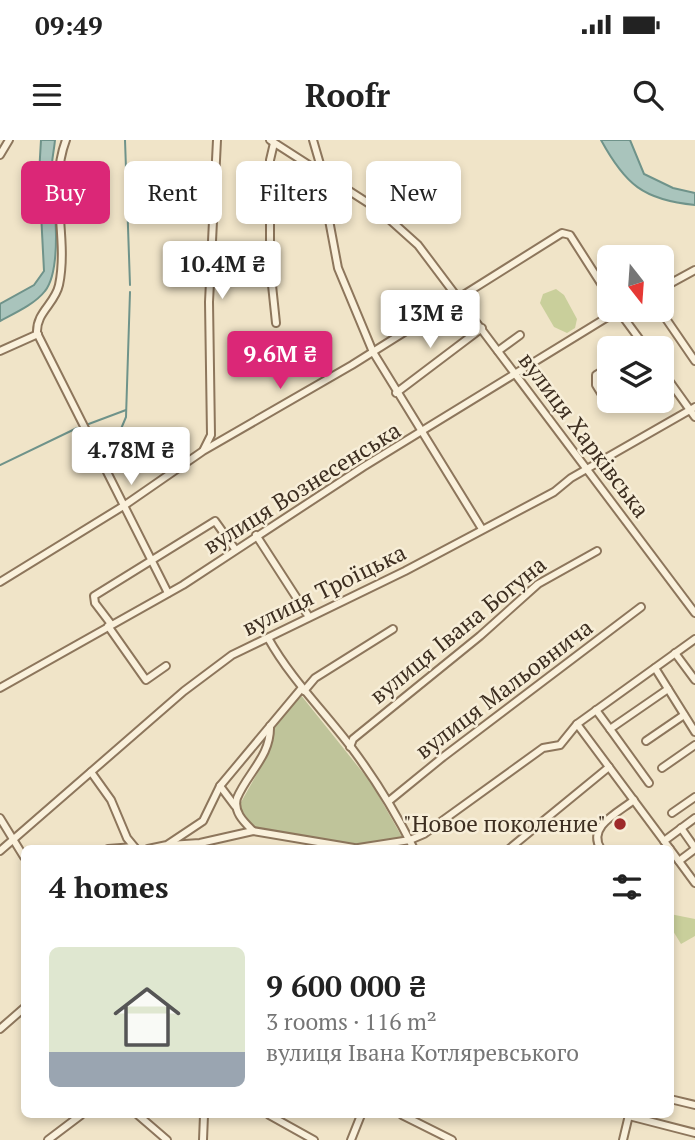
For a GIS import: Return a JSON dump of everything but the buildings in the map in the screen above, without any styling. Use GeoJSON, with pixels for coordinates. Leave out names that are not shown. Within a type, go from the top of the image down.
{"type":"FeatureCollection","features":[{"type":"Feature","properties":{"kind":"street"},"geometry":{"type":"LineString","coordinates":[[0,155],[9,140]]}},
{"type":"Feature","properties":{"kind":"street"},"geometry":{"type":"LineString","coordinates":[[66,140],[58,170],[60,276],[55,296],[36,321],[38,334],[83,429],[169,593]]}},
{"type":"Feature","properties":{"kind":"street"},"geometry":{"type":"LineString","coordinates":[[203,451],[211,435],[209,302],[217,140]]}},
{"type":"Feature","properties":{"kind":"street"},"geometry":{"type":"LineString","coordinates":[[313,140],[319,161]]}},
{"type":"Feature","properties":{"kind":"street"},"geometry":{"type":"LineString","coordinates":[[272,141],[270,266],[276,323]]}},
{"type":"Feature","properties":{"kind":"street","name":"вулиця Харківська"},"geometry":{"type":"LineString","coordinates":[[272,141],[304,161]]}},
{"type":"Feature","properties":{"kind":"street","name":"вулиця Харківська"},"geometry":{"type":"LineString","coordinates":[[352,194],[400,227],[458,297],[695,613]]}},
{"type":"Feature","properties":{"kind":"street"},"geometry":{"type":"LineString","coordinates":[[330,224],[338,268],[373,352],[482,529]]}},
{"type":"Feature","properties":{"kind":"street"},"geometry":{"type":"LineString","coordinates":[[0,582],[125,505],[203,451],[373,352],[558,235],[567,233],[597,278]]}},
{"type":"Feature","properties":{"kind":"street"},"geometry":{"type":"LineString","coordinates":[[674,281],[695,270]]}},
{"type":"Feature","properties":{"kind":"street","name":"вулиця Вознесенська"},"geometry":{"type":"LineString","coordinates":[[0,688],[169,593],[256,535],[600,322]]}},
{"type":"Feature","properties":{"kind":"street"},"geometry":{"type":"LineString","coordinates":[[668,322],[695,361]]}},
{"type":"Feature","properties":{"kind":"street"},"geometry":{"type":"LineString","coordinates":[[396,393],[482,328]]}},
{"type":"Feature","properties":{"kind":"street"},"geometry":{"type":"LineString","coordinates":[[0,351],[38,334]]}},
{"type":"Feature","properties":{"kind":"street"},"geometry":{"type":"LineString","coordinates":[[498,351],[520,335]]}},
{"type":"Feature","properties":{"kind":"street"},"geometry":{"type":"LineString","coordinates":[[674,386],[695,417]]}},
{"type":"Feature","properties":{"kind":"street","name":"вулиця Троїцька"},"geometry":{"type":"LineString","coordinates":[[0,851],[14,842],[91,772],[232,655],[554,492],[692,409]]}},
{"type":"Feature","properties":{"kind":"street"},"geometry":{"type":"LineString","coordinates":[[211,435],[218,442]]}},
{"type":"Feature","properties":{"kind":"street"},"geometry":{"type":"LineString","coordinates":[[166,666],[146,680],[95,603],[94,596],[215,521],[234,549]]}},
{"type":"Feature","properties":{"kind":"street"},"geometry":{"type":"LineString","coordinates":[[256,535],[309,617]]}},
{"type":"Feature","properties":{"kind":"street","name":"вулиця Івана Богуна"},"geometry":{"type":"LineString","coordinates":[[351,747],[353,739],[361,732],[488,629],[538,584],[597,551]]}},
{"type":"Feature","properties":{"kind":"street","name":"вулиця Мальовнича"},"geometry":{"type":"LineString","coordinates":[[389,801],[641,607]]}},
{"type":"Feature","properties":{"kind":"street"},"geometry":{"type":"LineString","coordinates":[[167,845],[203,821],[220,786],[315,678],[393,629]]}},
{"type":"Feature","properties":{"kind":"street"},"geometry":{"type":"LineString","coordinates":[[268,638],[303,690],[351,747],[389,801],[412,845]]}},
{"type":"Feature","properties":{"kind":"street"},"geometry":{"type":"LineString","coordinates":[[374,845],[410,840],[447,819],[543,748],[560,745],[577,724],[695,639]]}},
{"type":"Feature","properties":{"kind":"street"},"geometry":{"type":"LineString","coordinates":[[675,653],[695,680]]}},
{"type":"Feature","properties":{"kind":"street"},"geometry":{"type":"LineString","coordinates":[[655,668],[695,732]]}},
{"type":"Feature","properties":{"kind":"street"},"geometry":{"type":"LineString","coordinates":[[610,729],[668,689]]}},
{"type":"Feature","properties":{"kind":"street"},"geometry":{"type":"LineString","coordinates":[[596,710],[649,783]]}},
{"type":"Feature","properties":{"kind":"street"},"geometry":{"type":"LineString","coordinates":[[646,741],[684,715]]}},
{"type":"Feature","properties":{"kind":"street"},"geometry":{"type":"LineString","coordinates":[[577,724],[667,845]]}},
{"type":"Feature","properties":{"kind":"street"},"geometry":{"type":"LineString","coordinates":[[235,806],[241,789],[265,752],[270,739],[270,726]]}},
{"type":"Feature","properties":{"kind":"street"},"geometry":{"type":"LineString","coordinates":[[662,768],[695,745]]}},
{"type":"Feature","properties":{"kind":"street"},"geometry":{"type":"LineString","coordinates":[[514,845],[609,767]]}},
{"type":"Feature","properties":{"kind":"street"},"geometry":{"type":"LineString","coordinates":[[91,772],[111,800],[135,845]]}},
{"type":"Feature","properties":{"kind":"street"},"geometry":{"type":"LineString","coordinates":[[220,786],[253,831]]}},
{"type":"Feature","properties":{"kind":"street"},"geometry":{"type":"LineString","coordinates":[[672,813],[695,797]]}},
{"type":"Feature","properties":{"kind":"street"},"geometry":{"type":"LineString","coordinates":[[599,845],[596,839],[598,830],[634,800]]}},
{"type":"Feature","properties":{"kind":"street"},"geometry":{"type":"LineString","coordinates":[[0,818],[21,851]]}},
{"type":"Feature","properties":{"kind":"street"},"geometry":{"type":"LineString","coordinates":[[664,841],[695,818]]}},
{"type":"Feature","properties":{"kind":"street"},"geometry":{"type":"LineString","coordinates":[[679,861],[694,847],[681,828]]}},
{"type":"Feature","properties":{"kind":"street"},"geometry":{"type":"LineString","coordinates":[[167,845],[201,843],[253,831],[335,845]]}},
{"type":"Feature","properties":{"kind":"street"},"geometry":{"type":"LineString","coordinates":[[674,854],[695,883]]}},
{"type":"Feature","properties":{"kind":"street"},"geometry":{"type":"LineString","coordinates":[[0,1029],[21,1012]]}},
{"type":"Feature","properties":{"kind":"street"},"geometry":{"type":"LineString","coordinates":[[674,1100],[695,1105]]}},
{"type":"Feature","properties":{"kind":"street"},"geometry":{"type":"LineString","coordinates":[[48,1140],[76,1118]]}},
{"type":"Feature","properties":{"kind":"street"},"geometry":{"type":"LineString","coordinates":[[141,1118],[166,1140]]}},
{"type":"Feature","properties":{"kind":"street"},"geometry":{"type":"LineString","coordinates":[[203,1140],[204,1118]]}},
{"type":"Feature","properties":{"kind":"street"},"geometry":{"type":"LineString","coordinates":[[274,1118],[314,1140]]}},
{"type":"Feature","properties":{"kind":"street"},"geometry":{"type":"LineString","coordinates":[[351,1140],[360,1118]]}},
{"type":"Feature","properties":{"kind":"street"},"geometry":{"type":"LineString","coordinates":[[408,1118],[452,1140]]}},
{"type":"Feature","properties":{"kind":"street"},"geometry":{"type":"LineString","coordinates":[[623,1140],[628,1118]]}},
{"type":"Feature","properties":{"kind":"street"},"geometry":{"type":"LineString","coordinates":[[637,1118],[695,1133]]}},
{"type":"Feature","properties":{"kind":"green space"},"geometry":{"type":"Polygon","coordinates":[[[556,289],[564,295],[577,319],[575,328],[567,333],[554,327],[540,303],[543,294],[556,289]]]}},
{"type":"Feature","properties":{"kind":"green space"},"geometry":{"type":"Polygon","coordinates":[[[300,694],[372,784],[402,837],[402,843],[339,845],[251,827],[241,813],[240,804],[267,756],[272,727],[300,694]]]}},
{"type":"Feature","properties":{"kind":"green space"},"geometry":{"type":"Polygon","coordinates":[[[674,915],[695,919],[695,936],[681,944],[674,933],[674,915]]]}},
{"type":"Feature","properties":{"kind":"water"},"geometry":{"type":"Polygon","coordinates":[[[41,140],[55,140],[52,161],[40,161],[41,140]]]}},
{"type":"Feature","properties":{"kind":"water"},"geometry":{"type":"Polygon","coordinates":[[[601,140],[630,140],[644,174],[673,188],[695,193],[695,205],[662,199],[638,187],[618,168],[601,140]]]}},
{"type":"Feature","properties":{"kind":"water"},"geometry":{"type":"Polygon","coordinates":[[[42,224],[56,224],[54,268],[45,291],[24,308],[0,321],[0,304],[34,285],[44,271],[42,224]]]}},
{"type":"Feature","properties":{"kind":"waterway"},"geometry":{"type":"LineString","coordinates":[[125,140],[130,285]]}},
{"type":"Feature","properties":{"kind":"waterway"},"geometry":{"type":"LineString","coordinates":[[107,462],[126,417],[130,292]]}},
{"type":"Feature","properties":{"kind":"waterway"},"geometry":{"type":"LineString","coordinates":[[86,425],[126,410]]}},
{"type":"Feature","properties":{"kind":"waterway"},"geometry":{"type":"LineString","coordinates":[[0,465],[77,428]]}},
{"type":"Feature","properties":{"kind":"place","name":"\"Новое поколение\""},"geometry":{"type":"Point","coordinates":[620,824]}}]}
